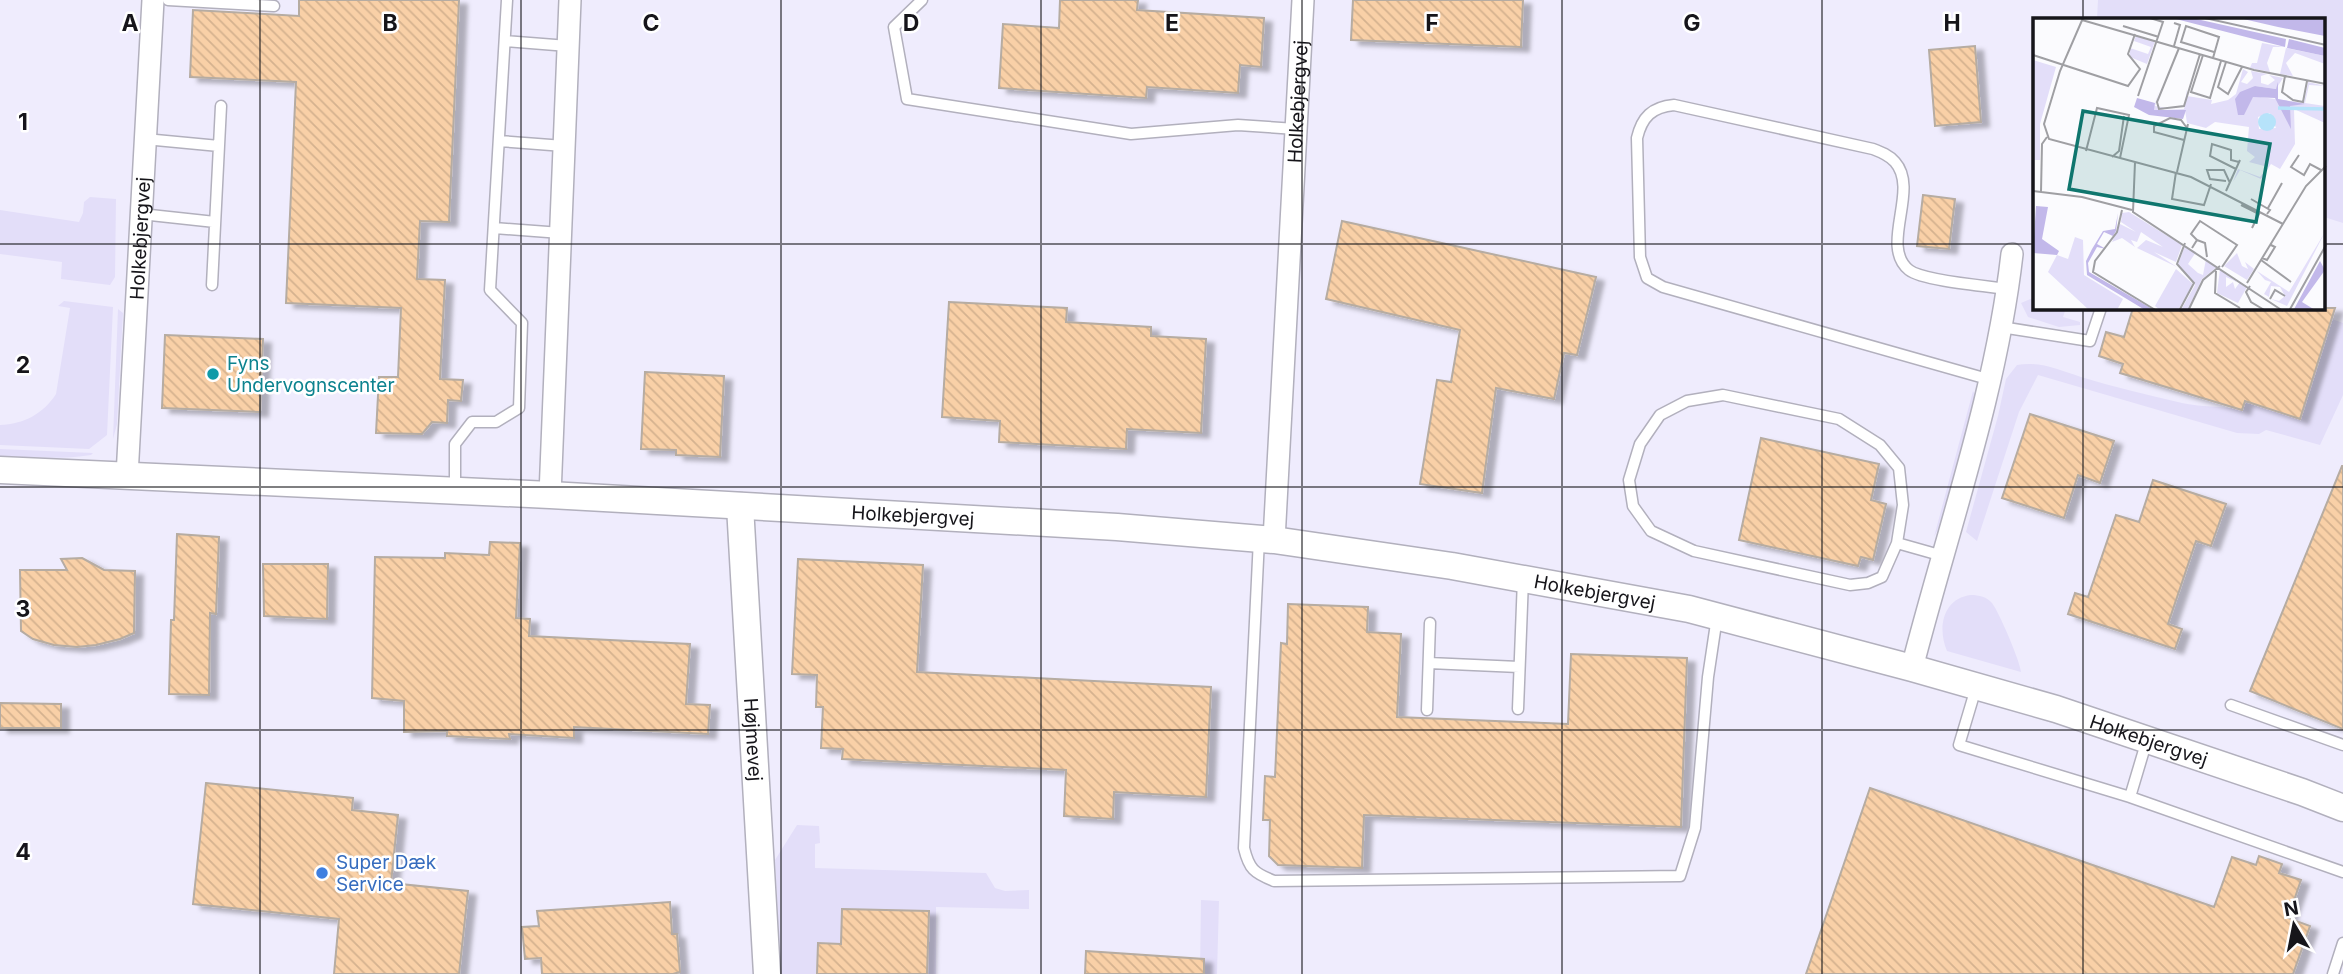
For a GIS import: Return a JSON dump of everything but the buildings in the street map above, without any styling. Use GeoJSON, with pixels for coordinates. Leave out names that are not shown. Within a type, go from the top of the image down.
{"type":"FeatureCollection","features":[{"type":"Feature","properties":{"kind":"street","name":"Holkebjergvej"},"geometry":{"type":"LineString","coordinates":[[127,476],[153,0]]}},
{"type":"Feature","properties":{"kind":"street"},"geometry":{"type":"LineString","coordinates":[[550,495],[570,0]]}},
{"type":"Feature","properties":{"kind":"street","name":"Holkebjergvej"},"geometry":{"type":"LineString","coordinates":[[1266,539],[1303,0]]}},
{"type":"Feature","properties":{"kind":"street"},"geometry":{"type":"LineString","coordinates":[[1912,668],[1991,380],[2012,254]]}},
{"type":"Feature","properties":{"kind":"street","name":"Holkebjergvej"},"geometry":{"type":"LineString","coordinates":[[0,470],[550,495],[1117,527],[1266,539],[1452,566],[1689,609],[2056,709],[2343,808]]}},
{"type":"Feature","properties":{"kind":"street","name":"Højmevej"},"geometry":{"type":"LineString","coordinates":[[740,506],[767,974]]}},
{"type":"Feature","properties":{"kind":"lane"},"geometry":{"type":"LineString","coordinates":[[168,0],[274,6]]}},
{"type":"Feature","properties":{"kind":"lane"},"geometry":{"type":"LineString","coordinates":[[455,491],[455,444],[472,422],[496,422],[519,408],[522,323],[490,290],[507,0]]}},
{"type":"Feature","properties":{"kind":"lane"},"geometry":{"type":"LineString","coordinates":[[922,0],[894,27],[906,99],[1131,134],[1238,125],[1296,129]]}},
{"type":"Feature","properties":{"kind":"lane"},"geometry":{"type":"LineString","coordinates":[[505,41],[568,46]]}},
{"type":"Feature","properties":{"kind":"lane"},"geometry":{"type":"LineString","coordinates":[[1991,380],[1663,286],[1647,278],[1640,257],[1637,138],[1641,124],[1648,114],[1660,106],[1674,105],[1872,149],[1888,155],[1898,165],[1903,179],[1898,248],[1900,260],[1909,270],[1923,276],[2008,289]]}},
{"type":"Feature","properties":{"kind":"lane"},"geometry":{"type":"LineString","coordinates":[[212,285],[221,106]]}},
{"type":"Feature","properties":{"kind":"lane"},"geometry":{"type":"LineString","coordinates":[[145,139],[219,146]]}},
{"type":"Feature","properties":{"kind":"lane"},"geometry":{"type":"LineString","coordinates":[[499,141],[564,146]]}},
{"type":"Feature","properties":{"kind":"lane"},"geometry":{"type":"LineString","coordinates":[[141,214],[215,222]]}},
{"type":"Feature","properties":{"kind":"lane"},"geometry":{"type":"LineString","coordinates":[[494,228],[561,233]]}},
{"type":"Feature","properties":{"kind":"lane"},"geometry":{"type":"LineString","coordinates":[[2001,327],[2090,341],[2100,310]]}},
{"type":"Feature","properties":{"kind":"lane"},"geometry":{"type":"LineString","coordinates":[[1723,395],[1839,419],[1880,445],[1899,468],[1903,505],[1897,543],[1882,577],[1868,583],[1850,585],[1694,551],[1651,531],[1633,506],[1629,480],[1640,444],[1660,415],[1686,401],[1723,395]]}},
{"type":"Feature","properties":{"kind":"lane"},"geometry":{"type":"LineString","coordinates":[[1266,539],[1244,848],[1247,861],[1256,874],[1274,881],[1680,876],[1695,828],[1708,677],[1717,617]]}},
{"type":"Feature","properties":{"kind":"lane"},"geometry":{"type":"LineString","coordinates":[[1897,543],[1943,556]]}},
{"type":"Feature","properties":{"kind":"lane"},"geometry":{"type":"LineString","coordinates":[[1518,709],[1522,579]]}},
{"type":"Feature","properties":{"kind":"lane"},"geometry":{"type":"LineString","coordinates":[[1427,710],[1430,623]]}},
{"type":"Feature","properties":{"kind":"lane"},"geometry":{"type":"LineString","coordinates":[[1429,663],[1520,667]]}},
{"type":"Feature","properties":{"kind":"lane"},"geometry":{"type":"LineString","coordinates":[[1976,687],[1959,745],[2130,797],[2343,872]]}},
{"type":"Feature","properties":{"kind":"lane"},"geometry":{"type":"LineString","coordinates":[[2231,705],[2343,745]]}},
{"type":"Feature","properties":{"kind":"lane"},"geometry":{"type":"LineString","coordinates":[[2130,797],[2147,740]]}},
{"type":"Feature","properties":{"kind":"lane"},"geometry":{"type":"LineString","coordinates":[[2333,974],[2343,943]]}},
{"type":"Feature","properties":{"kind":"shaded area"},"geometry":{"type":"Polygon","coordinates":[[[0,0],[2343,0],[2343,974],[0,974],[0,0]]]}},
{"type":"Feature","properties":{"kind":"shaded area"},"geometry":{"type":"Polygon","coordinates":[[[2098,0],[2343,0],[2343,223],[2326,218],[2326,18],[2097,18],[2098,0]]]}},
{"type":"Feature","properties":{"kind":"shaded area"},"geometry":{"type":"Polygon","coordinates":[[[90,197],[116,199],[115,277],[110,285],[61,279],[62,262],[0,254],[0,210],[79,222],[84,202],[90,197]]]}},
{"type":"Feature","properties":{"kind":"shaded area"},"geometry":{"type":"Polygon","coordinates":[[[2033,298],[2033,310],[2065,310],[2063,317],[2080,322],[2080,325],[2059,327],[2028,317],[2021,303],[2033,298]]]}},
{"type":"Feature","properties":{"kind":"shaded area"},"geometry":{"type":"Polygon","coordinates":[[[64,301],[113,307],[107,435],[89,449],[0,445],[0,425],[17,423],[32,417],[56,394],[70,308],[58,306],[64,301]]]}},
{"type":"Feature","properties":{"kind":"shaded area"},"geometry":{"type":"Polygon","coordinates":[[[118,309],[123,313],[117,424],[113,439],[118,309]]]}},
{"type":"Feature","properties":{"kind":"shaded area"},"geometry":{"type":"Polygon","coordinates":[[[2332,319],[2343,323],[2343,395],[2320,445],[2266,430],[2259,434],[2237,433],[2038,375],[2019,412],[1977,541],[1966,532],[2006,379],[2017,365],[2049,367],[2189,404],[2242,410],[2245,401],[2299,419],[2332,319]]]}},
{"type":"Feature","properties":{"kind":"shaded area"},"geometry":{"type":"Polygon","coordinates":[[[1973,391],[1975,395],[1971,414],[1942,521],[1934,537],[1973,391]]]}},
{"type":"Feature","properties":{"kind":"shaded area"},"geometry":{"type":"Polygon","coordinates":[[[0,449],[93,453],[80,457],[57,458],[0,456],[0,449]]]}},
{"type":"Feature","properties":{"kind":"shaded area"},"geometry":{"type":"Polygon","coordinates":[[[1962,597],[1983,597],[1992,603],[2009,637],[2021,672],[1947,651],[1943,624],[1948,608],[1962,597]]]}},
{"type":"Feature","properties":{"kind":"shaded area"},"geometry":{"type":"Polygon","coordinates":[[[797,825],[819,826],[820,843],[815,844],[815,868],[986,873],[995,888],[1005,891],[1029,890],[1029,909],[936,907],[936,974],[927,974],[929,911],[841,944],[818,943],[817,974],[781,974],[775,860],[797,825]]]}},
{"type":"Feature","properties":{"kind":"shaded area"},"geometry":{"type":"Polygon","coordinates":[[[1201,900],[1219,901],[1217,974],[1200,974],[1201,900]]]}},
{"type":"Feature","properties":{"kind":"place","name":"Fyns Undervognscenter"},"geometry":{"type":"Point","coordinates":[213,374]}},
{"type":"Feature","properties":{"kind":"place","name":"Super Dæk Service"},"geometry":{"type":"Point","coordinates":[322,873]}}]}
